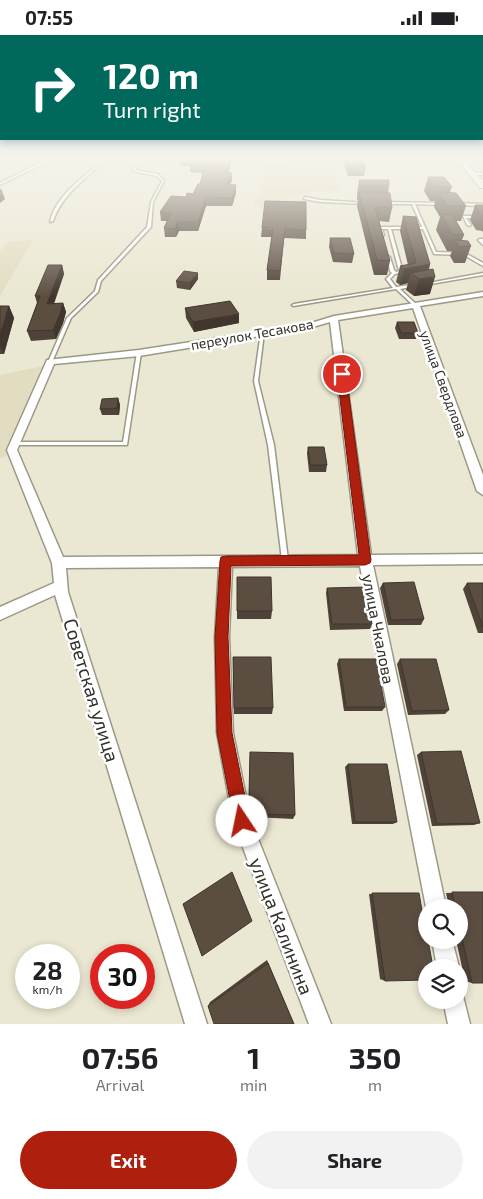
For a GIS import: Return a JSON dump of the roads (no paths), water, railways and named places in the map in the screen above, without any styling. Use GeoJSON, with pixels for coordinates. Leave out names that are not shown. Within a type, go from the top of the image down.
{"type":"FeatureCollection","features":[{"type":"Feature","properties":{"kind":"street","name":"переулок Тесакова"},"geometry":{"type":"LineString","coordinates":[[50,363],[139,353],[309,326],[334,318],[481,297]]}},
{"type":"Feature","properties":{"kind":"street","name":"улица Свердлова"},"geometry":{"type":"LineString","coordinates":[[416,306],[483,491]]}},
{"type":"Feature","properties":{"kind":"street","name":"улица Чкалова"},"geometry":{"type":"LineString","coordinates":[[334,318],[365,560],[434,899]]}},
{"type":"Feature","properties":{"kind":"street"},"geometry":{"type":"LineString","coordinates":[[14,444],[50,363]]}},
{"type":"Feature","properties":{"kind":"street","name":"Советская улица"},"geometry":{"type":"LineString","coordinates":[[14,444],[12,450],[59,563],[60,586],[196,1024]]}},
{"type":"Feature","properties":{"kind":"street"},"geometry":{"type":"LineString","coordinates":[[59,563],[483,559]]}},
{"type":"Feature","properties":{"kind":"street","name":"улица Калинина"},"geometry":{"type":"LineString","coordinates":[[226,561],[222,637],[225,733],[242,821],[320,1024]]}},
{"type":"Feature","properties":{"kind":"street"},"geometry":{"type":"LineString","coordinates":[[0,614],[60,586]]}},
{"type":"Feature","properties":{"kind":"street"},"geometry":{"type":"LineString","coordinates":[[456,1009],[459,1024]]}},
{"type":"Feature","properties":{"kind":"lane"},"geometry":{"type":"LineString","coordinates":[[51,221],[57,205]]}},
{"type":"Feature","properties":{"kind":"lane"},"geometry":{"type":"LineString","coordinates":[[50,363],[69,318],[97,291],[99,281],[149,227],[152,205]]}},
{"type":"Feature","properties":{"kind":"lane"},"geometry":{"type":"LineString","coordinates":[[362,205],[364,212]]}},
{"type":"Feature","properties":{"kind":"lane"},"geometry":{"type":"LineString","coordinates":[[413,205],[435,253],[465,254],[483,265]]}},
{"type":"Feature","properties":{"kind":"lane"},"geometry":{"type":"LineString","coordinates":[[469,225],[464,217],[483,217]]}},
{"type":"Feature","properties":{"kind":"lane"},"geometry":{"type":"LineString","coordinates":[[382,236],[380,227],[424,228]]}},
{"type":"Feature","properties":{"kind":"lane"},"geometry":{"type":"LineString","coordinates":[[389,227],[400,272],[394,273],[388,279],[416,306]]}},
{"type":"Feature","properties":{"kind":"lane"},"geometry":{"type":"LineString","coordinates":[[483,240],[480,240],[483,244]]}},
{"type":"Feature","properties":{"kind":"lane"},"geometry":{"type":"LineString","coordinates":[[387,254],[394,273]]}},
{"type":"Feature","properties":{"kind":"lane"},"geometry":{"type":"LineString","coordinates":[[294,305],[483,275]]}},
{"type":"Feature","properties":{"kind":"lane"},"geometry":{"type":"LineString","coordinates":[[262,333],[256,381],[271,445],[285,560]]}},
{"type":"Feature","properties":{"kind":"lane"},"geometry":{"type":"LineString","coordinates":[[14,444],[125,444],[139,353]]}}]}
